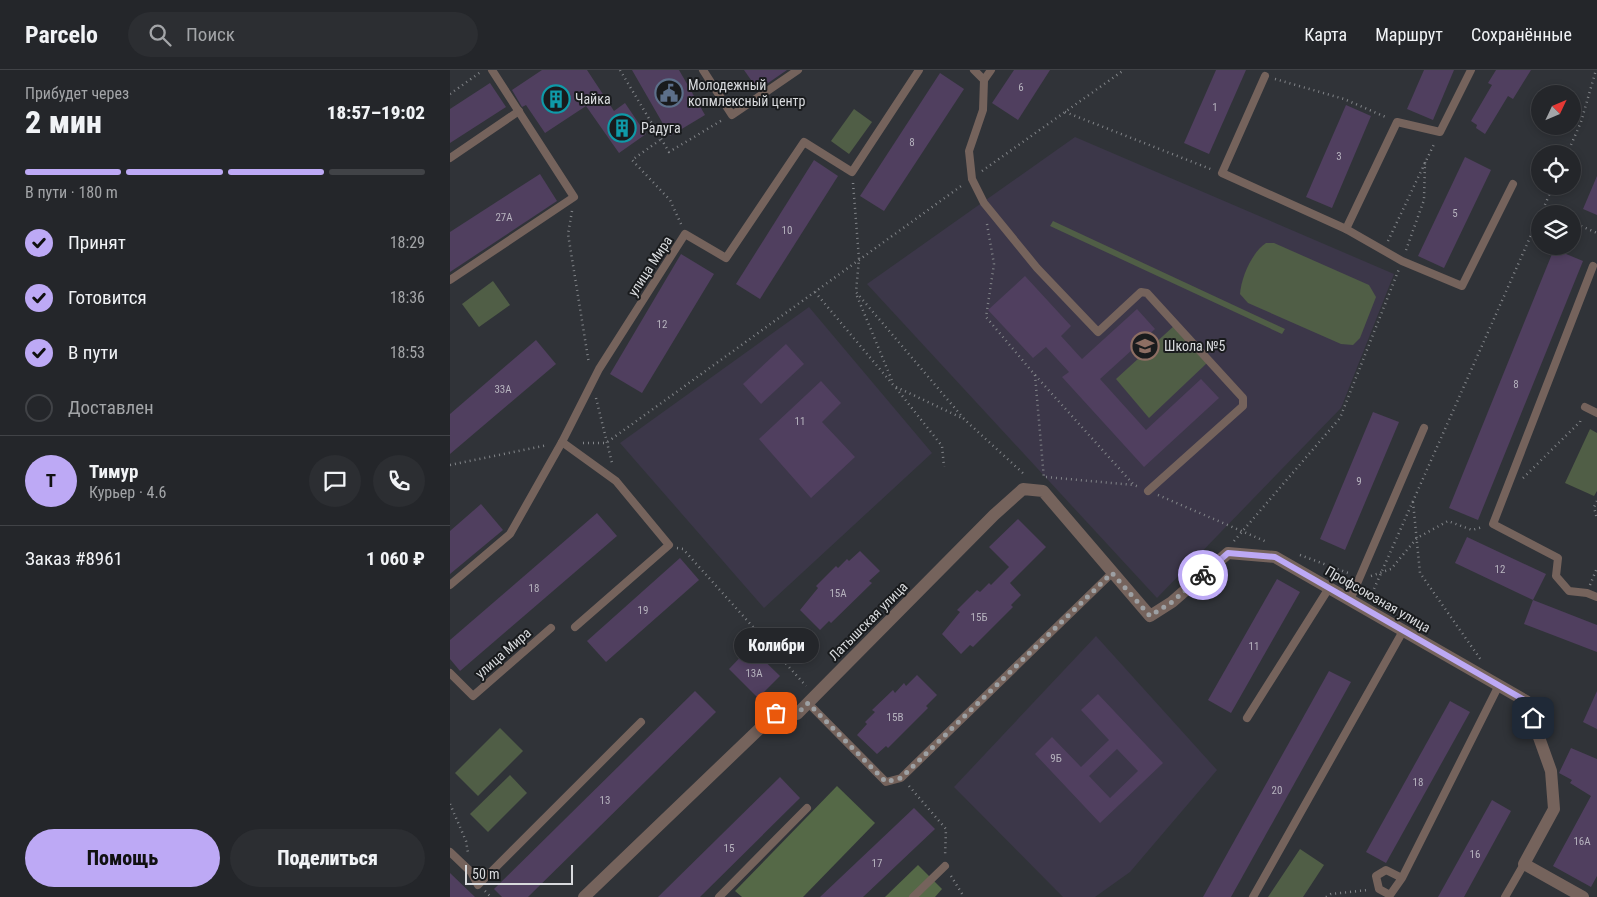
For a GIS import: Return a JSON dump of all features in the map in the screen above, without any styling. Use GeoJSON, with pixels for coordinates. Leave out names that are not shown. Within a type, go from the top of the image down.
{"type":"FeatureCollection","features":[{"type":"Feature","properties":{"kind":"street","name":"Латышская улица"},"geometry":{"type":"LineString","coordinates":[[584,897],[776,713],[797,714],[987,522],[1023,489],[1043,491]]}},
{"type":"Feature","properties":{"kind":"street","name":"Профсоюзная улица"},"geometry":{"type":"LineString","coordinates":[[1043,491],[1150,616],[1172,602],[1228,553],[1275,557],[1526,701],[1551,771],[1554,809],[1524,864]]}},
{"type":"Feature","properties":{"kind":"street"},"geometry":{"type":"LineString","coordinates":[[1524,864],[1583,897]]}},
{"type":"Feature","properties":{"kind":"lane"},"geometry":{"type":"LineString","coordinates":[[450,280],[574,197],[492,70]]}},
{"type":"Feature","properties":{"kind":"lane"},"geometry":{"type":"LineString","coordinates":[[703,70],[732,115],[798,70]]}},
{"type":"Feature","properties":{"kind":"lane"},"geometry":{"type":"LineString","coordinates":[[852,172],[919,70]]}},
{"type":"Feature","properties":{"kind":"lane"},"geometry":{"type":"LineString","coordinates":[[974,70],[984,80]]}},
{"type":"Feature","properties":{"kind":"lane"},"geometry":{"type":"LineString","coordinates":[[991,70],[984,80],[984,110],[969,151],[972,179],[984,203],[1037,268],[1098,332],[1141,292],[1147,293],[1243,398],[1243,406],[1148,491]]}},
{"type":"Feature","properties":{"kind":"lane"},"geometry":{"type":"LineString","coordinates":[[1346,229],[1397,122],[1440,132],[1471,70]]}},
{"type":"Feature","properties":{"kind":"lane"},"geometry":{"type":"LineString","coordinates":[[1265,76],[1222,174],[1346,229],[1402,260],[1462,286],[1513,184]]}},
{"type":"Feature","properties":{"kind":"lane"},"geometry":{"type":"LineString","coordinates":[[450,158],[519,111]]}},
{"type":"Feature","properties":{"kind":"lane","name":"улица Мира"},"geometry":{"type":"LineString","coordinates":[[450,585],[510,534],[562,442],[592,383],[685,234],[726,258],[804,142],[852,172]]}},
{"type":"Feature","properties":{"kind":"lane"},"geometry":{"type":"LineString","coordinates":[[1593,266],[1493,524],[1558,558],[1556,576],[1569,591],[1587,593],[1597,597]]}},
{"type":"Feature","properties":{"kind":"lane"},"geometry":{"type":"LineString","coordinates":[[1584,407],[1597,412]]}},
{"type":"Feature","properties":{"kind":"lane"},"geometry":{"type":"LineString","coordinates":[[1350,600],[1424,428]]}},
{"type":"Feature","properties":{"kind":"lane"},"geometry":{"type":"LineString","coordinates":[[562,442],[616,481],[669,545],[575,627]]}},
{"type":"Feature","properties":{"kind":"lane"},"geometry":{"type":"LineString","coordinates":[[811,700],[886,782],[901,778],[1112,573]]}},
{"type":"Feature","properties":{"kind":"lane"},"geometry":{"type":"LineString","coordinates":[[1247,718],[1329,588]]}},
{"type":"Feature","properties":{"kind":"lane","name":"улица Мира"},"geometry":{"type":"LineString","coordinates":[[450,673],[473,696],[551,628]]}},
{"type":"Feature","properties":{"kind":"lane"},"geometry":{"type":"LineString","coordinates":[[1253,897],[1402,631]]}},
{"type":"Feature","properties":{"kind":"lane"},"geometry":{"type":"LineString","coordinates":[[1402,878],[1386,870],[1376,876],[1379,889],[1390,895],[1402,878],[1499,685]]}},
{"type":"Feature","properties":{"kind":"lane"},"geometry":{"type":"LineString","coordinates":[[450,852],[472,872],[478,884],[641,722]]}},
{"type":"Feature","properties":{"kind":"lane"},"geometry":{"type":"LineString","coordinates":[[719,897],[808,808]]}},
{"type":"Feature","properties":{"kind":"lane"},"geometry":{"type":"LineString","coordinates":[[1505,897],[1524,864]]}},
{"type":"Feature","properties":{"kind":"lane"},"geometry":{"type":"LineString","coordinates":[[913,897],[945,866]]}},
{"type":"Feature","properties":{"kind":"path"},"geometry":{"type":"LineString","coordinates":[[450,94],[483,70]]}},
{"type":"Feature","properties":{"kind":"path"},"geometry":{"type":"LineString","coordinates":[[620,70],[660,140],[669,152],[732,115]]}},
{"type":"Feature","properties":{"kind":"path"},"geometry":{"type":"LineString","coordinates":[[450,465],[562,442],[606,443],[1064,111],[1124,70]]}},
{"type":"Feature","properties":{"kind":"path"},"geometry":{"type":"LineString","coordinates":[[1571,145],[1582,122],[1596,70]]}},
{"type":"Feature","properties":{"kind":"path"},"geometry":{"type":"LineString","coordinates":[[1265,76],[1344,98],[1397,122]]}},
{"type":"Feature","properties":{"kind":"path"},"geometry":{"type":"LineString","coordinates":[[1064,111],[1222,174]]}},
{"type":"Feature","properties":{"kind":"path"},"geometry":{"type":"LineString","coordinates":[[1384,250],[1440,132]]}},
{"type":"Feature","properties":{"kind":"path"},"geometry":{"type":"LineString","coordinates":[[660,140],[632,160],[670,200],[685,234]]}},
{"type":"Feature","properties":{"kind":"path"},"geometry":{"type":"LineString","coordinates":[[1229,546],[1340,418],[1424,200],[1426,162]]}},
{"type":"Feature","properties":{"kind":"path"},"geometry":{"type":"LineString","coordinates":[[852,172],[859,259],[856,292],[894,386],[966,420]]}},
{"type":"Feature","properties":{"kind":"path"},"geometry":{"type":"LineString","coordinates":[[574,197],[568,234],[592,383],[616,481]]}},
{"type":"Feature","properties":{"kind":"path"},"geometry":{"type":"LineString","coordinates":[[984,203],[994,264],[986,317],[1035,375],[1134,485]]}},
{"type":"Feature","properties":{"kind":"path"},"geometry":{"type":"LineString","coordinates":[[1581,226],[1597,233]]}},
{"type":"Feature","properties":{"kind":"path"},"geometry":{"type":"LineString","coordinates":[[1365,609],[1531,234]]}},
{"type":"Feature","properties":{"kind":"path"},"geometry":{"type":"LineString","coordinates":[[815,292],[942,446],[944,468]]}},
{"type":"Feature","properties":{"kind":"path"},"geometry":{"type":"LineString","coordinates":[[856,292],[966,420],[1043,491]]}},
{"type":"Feature","properties":{"kind":"path"},"geometry":{"type":"LineString","coordinates":[[1035,375],[1044,477],[1043,491]]}},
{"type":"Feature","properties":{"kind":"path"},"geometry":{"type":"LineString","coordinates":[[1504,497],[1580,422],[1584,407]]}},
{"type":"Feature","properties":{"kind":"path"},"geometry":{"type":"LineString","coordinates":[[1044,477],[1134,485],[1273,545]]}},
{"type":"Feature","properties":{"kind":"path"},"geometry":{"type":"LineString","coordinates":[[1413,501],[1420,573],[1482,661]]}},
{"type":"Feature","properties":{"kind":"path"},"geometry":{"type":"LineString","coordinates":[[1597,501],[1594,507],[1597,519]]}},
{"type":"Feature","properties":{"kind":"path"},"geometry":{"type":"LineString","coordinates":[[1299,554],[1360,578],[1380,574],[1391,569],[1417,538],[1448,522],[1472,530],[1493,524]]}},
{"type":"Feature","properties":{"kind":"path"},"geometry":{"type":"LineString","coordinates":[[669,545],[683,550],[811,700]]}},
{"type":"Feature","properties":{"kind":"path"},"geometry":{"type":"LineString","coordinates":[[1587,593],[1597,568]]}},
{"type":"Feature","properties":{"kind":"path"},"geometry":{"type":"LineString","coordinates":[[901,778],[946,829],[945,866],[964,897]]}},
{"type":"Feature","properties":{"kind":"path"},"geometry":{"type":"LineString","coordinates":[[450,804],[466,841],[472,872]]}},
{"type":"Feature","properties":{"kind":"path"},"geometry":{"type":"LineString","coordinates":[[1326,897],[1331,894],[1379,889]]}},
{"type":"Feature","properties":{"kind":"shaded area","name":"Школа №5"},"geometry":{"type":"Polygon","coordinates":[[[1075,137],[1394,274],[1341,408],[1157,598],[867,284],[1075,137]]]}},
{"type":"Feature","properties":{"kind":"shaded area"},"geometry":{"type":"Polygon","coordinates":[[[809,307],[932,453],[764,608],[620,443],[809,307]]]}},
{"type":"Feature","properties":{"kind":"shaded area"},"geometry":{"type":"Polygon","coordinates":[[[1096,636],[1217,770],[1130,872],[1095,897],[1063,897],[954,787],[1096,636]]]}},
{"type":"Feature","properties":{"kind":"green space"},"geometry":{"type":"Polygon","coordinates":[[[854,109],[872,122],[849,154],[831,141],[854,109]]]}},
{"type":"Feature","properties":{"kind":"green space"},"geometry":{"type":"Polygon","coordinates":[[[1053,221],[1285,329],[1282,334],[1050,226],[1053,221]]]}},
{"type":"Feature","properties":{"kind":"green space"},"geometry":{"type":"Polygon","coordinates":[[[1266,243],[1274,243],[1369,285],[1376,297],[1360,338],[1353,345],[1341,344],[1248,303],[1240,294],[1248,266],[1256,253],[1266,243]]]}},
{"type":"Feature","properties":{"kind":"green space"},"geometry":{"type":"Polygon","coordinates":[[[493,281],[510,305],[479,327],[462,304],[493,281]]]}},
{"type":"Feature","properties":{"kind":"green space"},"geometry":{"type":"Polygon","coordinates":[[[1175,325],[1207,363],[1149,418],[1116,379],[1175,325]]]}},
{"type":"Feature","properties":{"kind":"green space"},"geometry":{"type":"Polygon","coordinates":[[[1590,429],[1597,433],[1597,491],[1594,496],[1565,483],[1590,429]]]}},
{"type":"Feature","properties":{"kind":"green space"},"geometry":{"type":"Polygon","coordinates":[[[500,728],[523,751],[478,796],[455,773],[500,728]]]}},
{"type":"Feature","properties":{"kind":"green space"},"geometry":{"type":"Polygon","coordinates":[[[510,775],[527,793],[488,832],[470,814],[510,775]]]}},
{"type":"Feature","properties":{"kind":"green space"},"geometry":{"type":"Polygon","coordinates":[[[837,786],[875,823],[803,897],[742,897],[735,891],[837,786]]]}},
{"type":"Feature","properties":{"kind":"green space"},"geometry":{"type":"Polygon","coordinates":[[[1300,849],[1324,865],[1303,897],[1268,897],[1300,849]]]}},
{"type":"Feature","properties":{"kind":"green space"},"geometry":{"type":"Polygon","coordinates":[[[918,865],[942,889],[935,897],[885,897],[918,865]]]}},
{"type":"Feature","properties":{"kind":"building","name":"Чайка"},"geometry":{"type":"Polygon","coordinates":[[[542,70],[587,70],[614,111],[625,103],[646,134],[619,153],[586,106],[545,133],[526,105],[522,107],[512,90],[542,70]]]}},
{"type":"Feature","properties":{"kind":"building","name":"Молодежный копмлексный центр"},"geometry":{"type":"Polygon","coordinates":[[[632,70],[679,70],[705,115],[670,136],[632,70]]]}},
{"type":"Feature","properties":{"kind":"building"},"geometry":{"type":"Polygon","coordinates":[[[744,70],[787,70],[758,90],[744,70]]]}},
{"type":"Feature","properties":{"kind":"building"},"geometry":{"type":"Polygon","coordinates":[[[1014,70],[1050,70],[1018,120],[992,103],[1014,70]]]}},
{"type":"Feature","properties":{"kind":"building"},"geometry":{"type":"Polygon","coordinates":[[[1216,70],[1246,70],[1209,154],[1184,143],[1216,70]]]}},
{"type":"Feature","properties":{"kind":"building"},"geometry":{"type":"Polygon","coordinates":[[[1424,70],[1454,70],[1433,120],[1407,109],[1424,70]]]}},
{"type":"Feature","properties":{"kind":"building"},"geometry":{"type":"Polygon","coordinates":[[[1496,70],[1531,70],[1513,99],[1508,96],[1485,134],[1476,128],[1477,125],[1471,121],[1492,85],[1488,83],[1496,70]]]}},
{"type":"Feature","properties":{"kind":"building"},"geometry":{"type":"Polygon","coordinates":[[[940,73],[964,89],[884,211],[860,196],[940,73]]]}},
{"type":"Feature","properties":{"kind":"building"},"geometry":{"type":"Polygon","coordinates":[[[490,83],[506,107],[450,143],[450,109],[490,83]]]}},
{"type":"Feature","properties":{"kind":"building"},"geometry":{"type":"Polygon","coordinates":[[[1346,105],[1371,116],[1332,208],[1306,197],[1346,105]]]}},
{"type":"Feature","properties":{"kind":"building"},"geometry":{"type":"Polygon","coordinates":[[[1465,157],[1491,170],[1444,268],[1418,256],[1465,157]]]}},
{"type":"Feature","properties":{"kind":"building"},"geometry":{"type":"Polygon","coordinates":[[[814,160],[838,176],[760,299],[736,284],[814,160]]]}},
{"type":"Feature","properties":{"kind":"building"},"geometry":{"type":"Polygon","coordinates":[[[540,174],[557,201],[450,272],[450,232],[540,174]]]}},
{"type":"Feature","properties":{"kind":"building"},"geometry":{"type":"Polygon","coordinates":[[[1597,176],[1597,215],[1583,209],[1597,176]]]}},
{"type":"Feature","properties":{"kind":"building"},"geometry":{"type":"Polygon","coordinates":[[[681,254],[714,274],[642,393],[610,374],[681,254]]]}},
{"type":"Feature","properties":{"kind":"building"},"geometry":{"type":"Polygon","coordinates":[[[1552,255],[1568,255],[1583,261],[1478,520],[1449,508],[1552,255]]]}},
{"type":"Feature","properties":{"kind":"building"},"geometry":{"type":"Polygon","coordinates":[[[1025,276],[1071,326],[1061,336],[1082,359],[1137,309],[1155,329],[1100,379],[1146,430],[1201,379],[1219,398],[1144,467],[1062,377],[1069,372],[1046,347],[1033,358],[988,310],[1025,276]]]}},
{"type":"Feature","properties":{"kind":"building"},"geometry":{"type":"Polygon","coordinates":[[[536,340],[556,364],[450,454],[450,414],[536,340]]]}},
{"type":"Feature","properties":{"kind":"building"},"geometry":{"type":"Polygon","coordinates":[[[786,344],[804,364],[761,404],[743,384],[786,344]]]}},
{"type":"Feature","properties":{"kind":"building"},"geometry":{"type":"Polygon","coordinates":[[[821,381],[841,403],[822,422],[855,457],[811,498],[759,439],[821,381]]]}},
{"type":"Feature","properties":{"kind":"building"},"geometry":{"type":"Polygon","coordinates":[[[1373,412],[1399,422],[1345,550],[1320,539],[1373,412]]]}},
{"type":"Feature","properties":{"kind":"building"},"geometry":{"type":"Polygon","coordinates":[[[481,504],[503,530],[450,574],[450,531],[481,504]]]}},
{"type":"Feature","properties":{"kind":"building"},"geometry":{"type":"Polygon","coordinates":[[[597,513],[617,536],[460,671],[450,659],[450,640],[597,513]]]}},
{"type":"Feature","properties":{"kind":"building"},"geometry":{"type":"Polygon","coordinates":[[[1018,519],[1046,547],[1010,583],[1021,595],[1011,605],[1013,607],[973,647],[970,645],[961,654],[942,634],[960,612],[957,610],[977,590],[980,592],[989,583],[991,585],[1009,567],[989,547],[1018,519]]]}},
{"type":"Feature","properties":{"kind":"building"},"geometry":{"type":"Polygon","coordinates":[[[1467,537],[1546,574],[1533,600],[1455,563],[1467,537]]]}},
{"type":"Feature","properties":{"kind":"building"},"geometry":{"type":"Polygon","coordinates":[[[860,551],[880,571],[869,581],[872,583],[831,623],[829,621],[820,630],[800,610],[818,588],[816,586],[836,566],[838,568],[847,559],[849,561],[860,551]]]}},
{"type":"Feature","properties":{"kind":"building"},"geometry":{"type":"Polygon","coordinates":[[[680,558],[699,580],[606,662],[587,641],[680,558]]]}},
{"type":"Feature","properties":{"kind":"building"},"geometry":{"type":"Polygon","coordinates":[[[1277,579],[1300,592],[1231,713],[1208,700],[1277,579]]]}},
{"type":"Feature","properties":{"kind":"building"},"geometry":{"type":"Polygon","coordinates":[[[1533,600],[1597,625],[1597,652],[1524,624],[1533,600]]]}},
{"type":"Feature","properties":{"kind":"building"},"geometry":{"type":"Polygon","coordinates":[[[750,647],[780,676],[758,698],[729,669],[750,647]]]}},
{"type":"Feature","properties":{"kind":"building"},"geometry":{"type":"Polygon","coordinates":[[[1329,671],[1351,682],[1231,897],[1203,897],[1329,671]]]}},
{"type":"Feature","properties":{"kind":"building"},"geometry":{"type":"Polygon","coordinates":[[[917,675],[937,695],[926,706],[928,708],[888,748],[886,746],[877,754],[857,735],[867,724],[865,722],[875,712],[872,710],[893,690],[895,693],[904,683],[906,686],[917,675]]]}},
{"type":"Feature","properties":{"kind":"building"},"geometry":{"type":"Polygon","coordinates":[[[695,691],[716,712],[528,897],[502,897],[494,889],[695,691]]]}},
{"type":"Feature","properties":{"kind":"building"},"geometry":{"type":"Polygon","coordinates":[[[1597,691],[1597,729],[1583,722],[1597,691]]]}},
{"type":"Feature","properties":{"kind":"building"},"geometry":{"type":"Polygon","coordinates":[[[1098,694],[1163,763],[1100,823],[1035,754],[1052,737],[1081,767],[1109,740],[1081,710],[1098,694]],[[1117,749],[1089,776],[1110,798],[1138,771],[1117,749]]]}},
{"type":"Feature","properties":{"kind":"building"},"geometry":{"type":"Polygon","coordinates":[[[1450,701],[1470,712],[1386,863],[1366,852],[1450,701]]]}},
{"type":"Feature","properties":{"kind":"building"},"geometry":{"type":"Polygon","coordinates":[[[1571,748],[1597,759],[1597,876],[1591,887],[1553,866],[1591,796],[1570,783],[1572,780],[1559,773],[1571,748]]]}},
{"type":"Feature","properties":{"kind":"building"},"geometry":{"type":"Polygon","coordinates":[[[780,777],[800,798],[700,897],[658,897],[780,777]]]}},
{"type":"Feature","properties":{"kind":"building"},"geometry":{"type":"Polygon","coordinates":[[[1492,800],[1511,811],[1464,897],[1438,897],[1492,800]]]}},
{"type":"Feature","properties":{"kind":"building"},"geometry":{"type":"Polygon","coordinates":[[[914,808],[935,829],[863,897],[820,897],[914,808]]]}},
{"type":"Feature","properties":{"kind":"building"},"geometry":{"type":"Polygon","coordinates":[[[450,873],[475,897],[450,897],[450,873]]]}},
{"type":"Feature","properties":{"kind":"way so far"},"geometry":{"type":"LineString","coordinates":[[776,713],[797,714],[808,703],[886,782],[901,778],[1112,573],[1150,616],[1172,602],[1203,575]]}},
{"type":"Feature","properties":{"kind":"place","name":"Молодежный копмлексный центр"},"geometry":{"type":"Point","coordinates":[669,93]}},
{"type":"Feature","properties":{"kind":"place","name":"Чайка"},"geometry":{"type":"Point","coordinates":[556,99]}},
{"type":"Feature","properties":{"kind":"place","name":"Радуга"},"geometry":{"type":"Point","coordinates":[622,128]}},
{"type":"Feature","properties":{"kind":"place","name":"Школа №5"},"geometry":{"type":"Point","coordinates":[1145,346]}},
{"type":"Feature","properties":{"kind":"place","name":"Колибри"},"geometry":{"type":"Point","coordinates":[776,713]}},
{"type":"Feature","properties":{"kind":"route"},"geometry":{"type":"LineString","coordinates":[[1203,575],[1228,553],[1275,557],[1526,701],[1533,718]]}}]}
